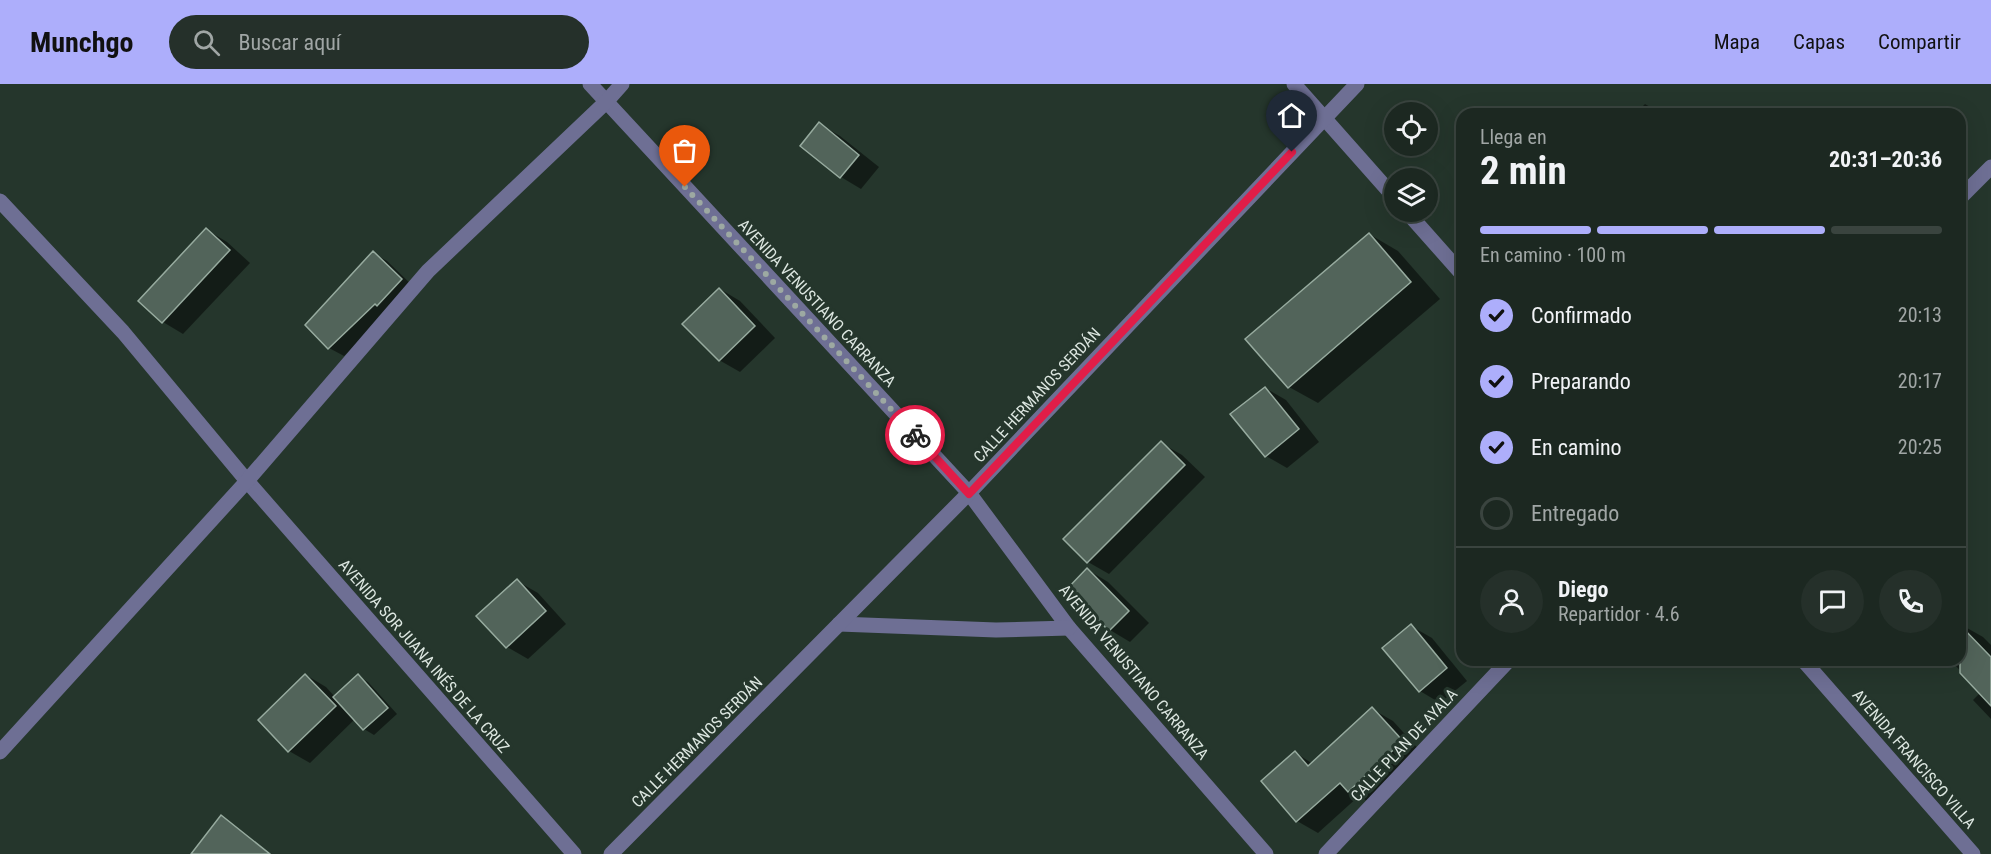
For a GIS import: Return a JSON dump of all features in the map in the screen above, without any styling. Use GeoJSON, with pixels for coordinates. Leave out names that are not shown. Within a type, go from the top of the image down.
{"type":"FeatureCollection","features":[{"type":"Feature","properties":{"kind":"street","name":"AVENIDA VENUSTIANO CARRANZA"},"geometry":{"type":"LineString","coordinates":[[590,84],[969,494],[1069,628],[1266,854]]}},
{"type":"Feature","properties":{"kind":"street"},"geometry":{"type":"LineString","coordinates":[[0,752],[247,481],[428,271],[606,102],[622,84]]}},
{"type":"Feature","properties":{"kind":"street"},"geometry":{"type":"LineString","coordinates":[[1294,84],[1384,186]]}},
{"type":"Feature","properties":{"kind":"street","name":"CALLE HERMANOS SERDÁN"},"geometry":{"type":"LineString","coordinates":[[612,854],[969,494],[1357,84]]}},
{"type":"Feature","properties":{"kind":"street"},"geometry":{"type":"LineString","coordinates":[[1966,192],[1991,167]]}},
{"type":"Feature","properties":{"kind":"street","name":"AVENIDA SOR JUANA INÉS DE LA CRUZ"},"geometry":{"type":"LineString","coordinates":[[0,201],[123,332],[247,481],[574,854]]}},
{"type":"Feature","properties":{"kind":"street"},"geometry":{"type":"LineString","coordinates":[[1416,222],[1456,267]]}},
{"type":"Feature","properties":{"kind":"street"},"geometry":{"type":"LineString","coordinates":[[839,624],[996,630],[1069,628]]}},
{"type":"Feature","properties":{"kind":"street","name":"CALLE PLAN DE AYALA"},"geometry":{"type":"LineString","coordinates":[[1326,854],[1503,666]]}},
{"type":"Feature","properties":{"kind":"street","name":"AVENIDA FRANCISCO VILLA"},"geometry":{"type":"LineString","coordinates":[[1808,666],[1973,854]]}},
{"type":"Feature","properties":{"kind":"building"},"geometry":{"type":"Polygon","coordinates":[[[819,122],[859,155],[840,178],[800,146],[819,122]]]}},
{"type":"Feature","properties":{"kind":"building"},"geometry":{"type":"Polygon","coordinates":[[[206,228],[230,250],[162,323],[138,301],[206,228]]]}},
{"type":"Feature","properties":{"kind":"building"},"geometry":{"type":"Polygon","coordinates":[[[1369,233],[1411,282],[1288,388],[1245,339],[1369,233]]]}},
{"type":"Feature","properties":{"kind":"building"},"geometry":{"type":"Polygon","coordinates":[[[373,251],[402,279],[377,306],[375,304],[328,349],[305,325],[373,251]]]}},
{"type":"Feature","properties":{"kind":"building"},"geometry":{"type":"Polygon","coordinates":[[[719,288],[755,326],[719,361],[682,324],[719,288]]]}},
{"type":"Feature","properties":{"kind":"building"},"geometry":{"type":"Polygon","coordinates":[[[1265,387],[1299,429],[1265,457],[1230,414],[1265,387]]]}},
{"type":"Feature","properties":{"kind":"building"},"geometry":{"type":"Polygon","coordinates":[[[1161,441],[1185,465],[1087,563],[1063,539],[1161,441]]]}},
{"type":"Feature","properties":{"kind":"building"},"geometry":{"type":"Polygon","coordinates":[[[1087,568],[1129,611],[1109,631],[1067,589],[1087,568]]]}},
{"type":"Feature","properties":{"kind":"building"},"geometry":{"type":"Polygon","coordinates":[[[517,579],[546,611],[506,648],[476,616],[517,579]]]}},
{"type":"Feature","properties":{"kind":"building"},"geometry":{"type":"Polygon","coordinates":[[[1411,624],[1447,668],[1419,692],[1382,648],[1411,624]]]}},
{"type":"Feature","properties":{"kind":"building"},"geometry":{"type":"Polygon","coordinates":[[[1966,631],[1991,657],[1991,706],[1960,673],[1960,666],[1966,666],[1966,631]]]}},
{"type":"Feature","properties":{"kind":"building"},"geometry":{"type":"Polygon","coordinates":[[[305,674],[336,706],[288,752],[258,720],[305,674]]]}},
{"type":"Feature","properties":{"kind":"building"},"geometry":{"type":"Polygon","coordinates":[[[358,674],[388,708],[363,730],[333,697],[358,674]]]}},
{"type":"Feature","properties":{"kind":"building"},"geometry":{"type":"Polygon","coordinates":[[[1372,707],[1403,741],[1348,792],[1340,783],[1296,822],[1261,781],[1295,751],[1308,766],[1372,707]]]}},
{"type":"Feature","properties":{"kind":"building"},"geometry":{"type":"Polygon","coordinates":[[[221,815],[270,854],[191,854],[221,815]]]}},
{"type":"Feature","properties":{"kind":"way so far"},"geometry":{"type":"LineString","coordinates":[[685,187],[915,435]]}},
{"type":"Feature","properties":{"kind":"route"},"geometry":{"type":"LineString","coordinates":[[915,435],[969,494],[1292,152]]}}]}
